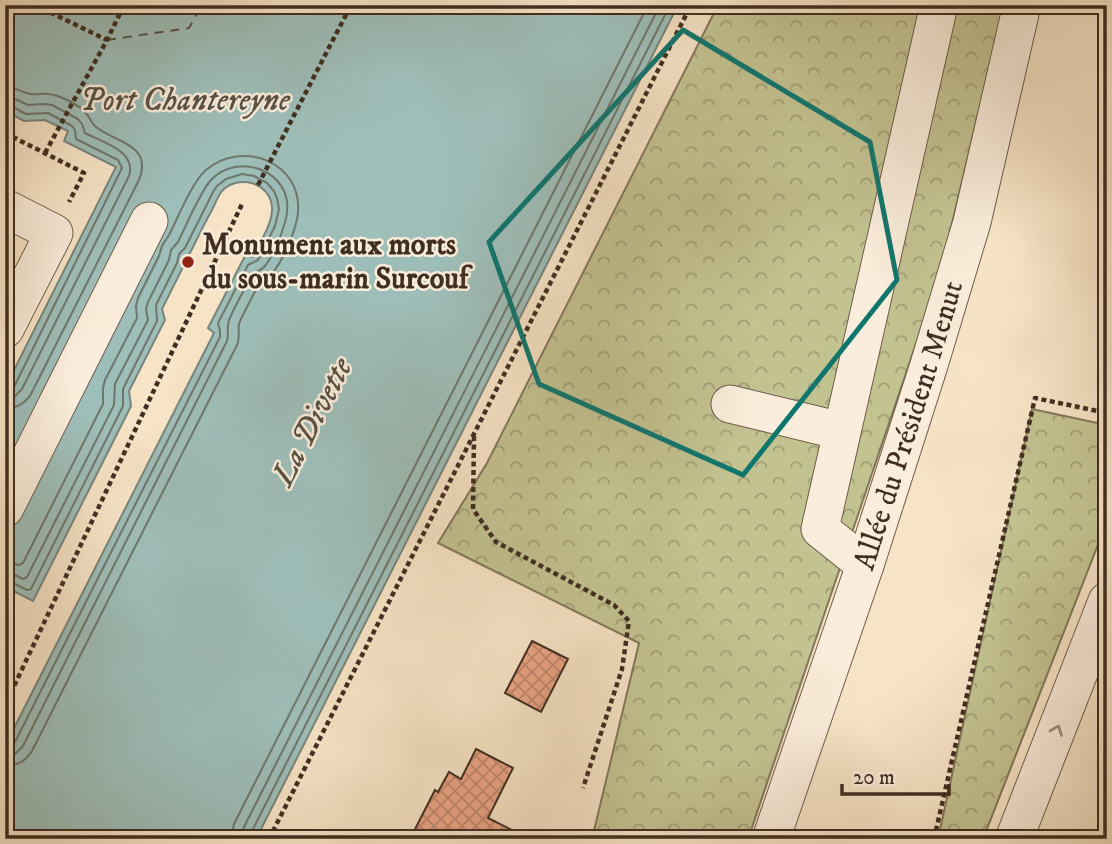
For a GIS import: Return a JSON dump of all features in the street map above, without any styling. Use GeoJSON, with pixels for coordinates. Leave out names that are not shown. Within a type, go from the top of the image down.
{"type":"FeatureCollection","features":[{"type":"Feature","properties":{"kind":"street"},"geometry":{"type":"LineString","coordinates":[[865,565],[820,529],[939,5]]}},
{"type":"Feature","properties":{"kind":"street","name":"Allée du Président Menut"},"geometry":{"type":"LineString","coordinates":[[771,839],[865,565],[929,365],[972,222],[1022,5]]}},
{"type":"Feature","properties":{"kind":"street"},"geometry":{"type":"LineString","coordinates":[[5,208],[54,233],[5,329]]}},
{"type":"Feature","properties":{"kind":"street"},"geometry":{"type":"LineString","coordinates":[[5,508],[149,221]]}},
{"type":"Feature","properties":{"kind":"street"},"geometry":{"type":"LineString","coordinates":[[730,404],[841,431]]}},
{"type":"Feature","properties":{"kind":"street"},"geometry":{"type":"LineString","coordinates":[[1014,839],[1107,601]]}},
{"type":"Feature","properties":{"kind":"path"},"geometry":{"type":"LineString","coordinates":[[35,5],[107,40]]}},
{"type":"Feature","properties":{"kind":"path"},"geometry":{"type":"LineString","coordinates":[[45,153],[124,5]]}},
{"type":"Feature","properties":{"kind":"path"},"geometry":{"type":"LineString","coordinates":[[258,185],[351,5]]}},
{"type":"Feature","properties":{"kind":"path"},"geometry":{"type":"LineString","coordinates":[[269,839],[691,5]]}},
{"type":"Feature","properties":{"kind":"path"},"geometry":{"type":"LineString","coordinates":[[5,133],[84,173],[54,233]]}},
{"type":"Feature","properties":{"kind":"path"},"geometry":{"type":"LineString","coordinates":[[6,702],[242,204]]}},
{"type":"Feature","properties":{"kind":"path"},"geometry":{"type":"LineString","coordinates":[[934,839],[1035,398],[1107,414]]}},
{"type":"Feature","properties":{"kind":"path"},"geometry":{"type":"LineString","coordinates":[[474,435],[473,509],[496,542],[614,605],[629,621],[622,669],[583,788]]}},
{"type":"Feature","properties":{"kind":"highlighted area"},"geometry":{"type":"Polygon","coordinates":[[[683,30],[870,142],[897,280],[743,475],[539,384],[489,242],[683,30]]]}},
{"type":"Feature","properties":{"kind":"green space"},"geometry":{"type":"Polygon","coordinates":[[[718,5],[1004,5],[941,270],[748,839],[592,839],[639,643],[438,543],[487,463],[718,5]]]}},
{"type":"Feature","properties":{"kind":"green space"},"geometry":{"type":"Polygon","coordinates":[[[1032,409],[1107,425],[1107,534],[1101,537],[983,839],[938,839],[1032,409]]]}},
{"type":"Feature","properties":{"kind":"water"},"geometry":{"type":"Polygon","coordinates":[[[5,5],[678,5],[256,839],[5,839],[5,746],[214,333],[208,328],[246,254],[252,257],[265,233],[272,207],[266,192],[252,183],[236,183],[222,191],[186,257],[162,309],[165,320],[129,391],[131,406],[33,601],[5,587],[5,388],[116,167],[64,141],[68,131],[45,120],[24,121],[5,111],[5,5]]]}},
{"type":"Feature","properties":{"kind":"building"},"geometry":{"type":"Polygon","coordinates":[[[532,641],[568,659],[541,712],[505,693],[532,641]]]}},
{"type":"Feature","properties":{"kind":"building"},"geometry":{"type":"Polygon","coordinates":[[[476,749],[513,768],[488,818],[530,839],[410,839],[435,790],[438,792],[449,772],[461,779],[476,749]]]}},
{"type":"Feature","properties":{"kind":"ferry route"},"geometry":{"type":"LineString","coordinates":[[107,40],[189,28],[202,5]]}},
{"type":"Feature","properties":{"kind":"place","name":"Monument aux morts du sous-marin Surcouf"},"geometry":{"type":"Point","coordinates":[188,262]}},
{"type":"Feature","properties":{"kind":"water label","name":"Port Chantereyne"},"geometry":{"type":"Point","coordinates":[185,101]}},
{"type":"Feature","properties":{"kind":"water label","name":"La Divette"},"geometry":{"type":"Point","coordinates":[313,422]}}]}
